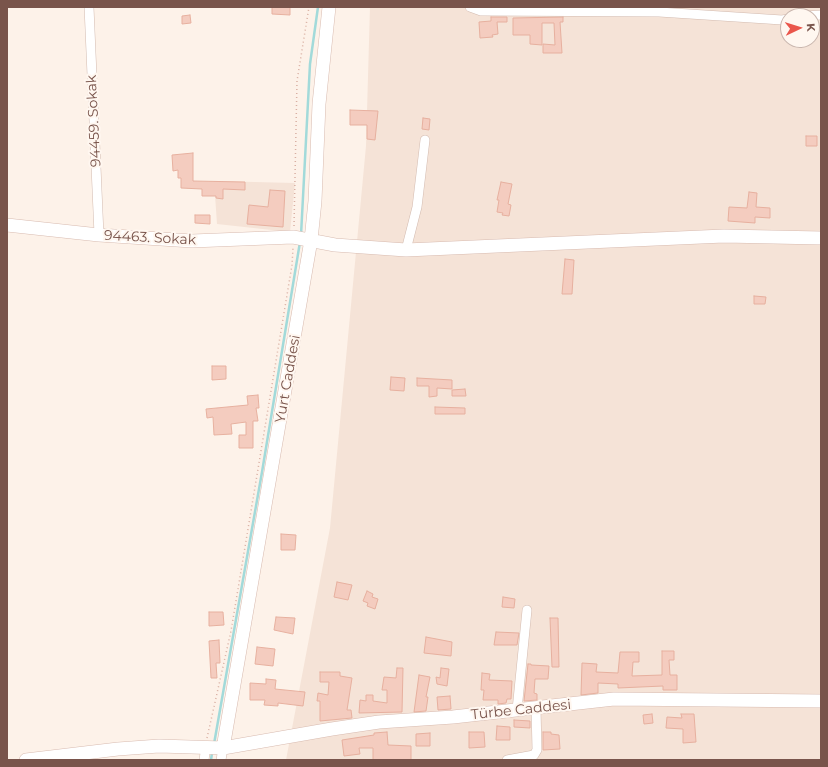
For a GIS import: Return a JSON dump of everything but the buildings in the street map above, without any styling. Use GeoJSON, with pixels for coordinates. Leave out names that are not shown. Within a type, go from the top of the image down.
{"type":"FeatureCollection","features":[{"type":"Feature","properties":{"kind":"street","name":"94459. Sokak"},"geometry":{"type":"LineString","coordinates":[[89,7],[99,235]]}},
{"type":"Feature","properties":{"kind":"street","name":"Yurt Caddesi"},"geometry":{"type":"LineString","coordinates":[[222,754],[312,240],[319,104],[329,7]]}},
{"type":"Feature","properties":{"kind":"street"},"geometry":{"type":"LineString","coordinates":[[470,7],[481,11],[659,12],[780,20]]}},
{"type":"Feature","properties":{"kind":"street"},"geometry":{"type":"LineString","coordinates":[[406,250],[417,207],[425,140]]}},
{"type":"Feature","properties":{"kind":"street","name":"94463. Sokak"},"geometry":{"type":"LineString","coordinates":[[7,225],[99,235],[192,241],[293,237],[335,245],[406,250],[724,236],[821,238]]}},
{"type":"Feature","properties":{"kind":"street"},"geometry":{"type":"LineString","coordinates":[[517,710],[527,610]]}},
{"type":"Feature","properties":{"kind":"street","name":"Türbe Caddesi"},"geometry":{"type":"LineString","coordinates":[[26,760],[118,749],[206,746],[222,754],[358,725],[629,698],[821,701]]}},
{"type":"Feature","properties":{"kind":"street"},"geometry":{"type":"LineString","coordinates":[[507,760],[534,755],[537,750],[536,708]]}},
{"type":"Feature","properties":{"kind":"street"},"geometry":{"type":"LineString","coordinates":[[204,760],[206,746]]}},
{"type":"Feature","properties":{"kind":"path"},"geometry":{"type":"LineString","coordinates":[[206,746],[231,631],[292,265],[296,173],[297,81],[309,7]]}},
{"type":"Feature","properties":{"kind":"shaded area"},"geometry":{"type":"Polygon","coordinates":[[[370,7],[821,7],[821,760],[286,760],[330,528],[366,146],[370,7]]]}},
{"type":"Feature","properties":{"kind":"shaded area"},"geometry":{"type":"Polygon","coordinates":[[[214,181],[295,183],[290,232],[217,224],[214,181]]]}},
{"type":"Feature","properties":{"kind":"waterway"},"geometry":{"type":"LineString","coordinates":[[301,235],[310,64],[318,7]]}},
{"type":"Feature","properties":{"kind":"waterway"},"geometry":{"type":"LineString","coordinates":[[214,744],[262,472],[300,242]]}},
{"type":"Feature","properties":{"kind":"waterway"},"geometry":{"type":"LineString","coordinates":[[211,760],[212,753]]}}]}
